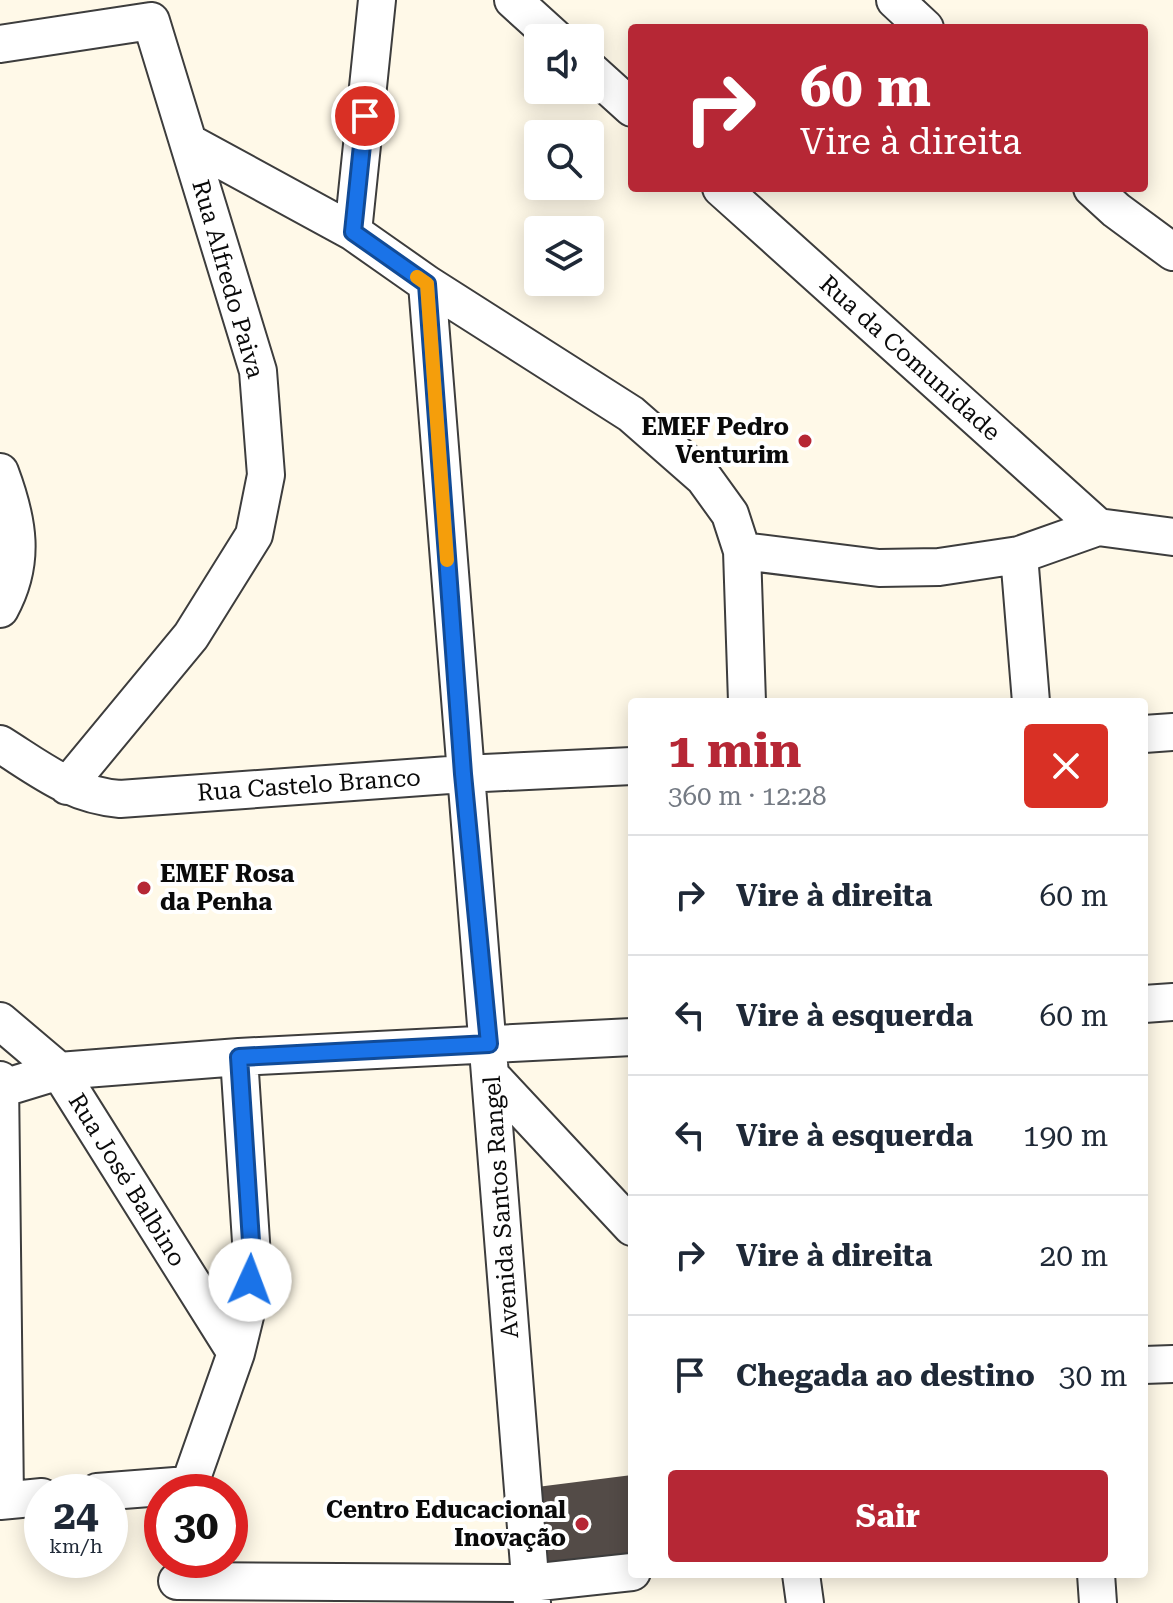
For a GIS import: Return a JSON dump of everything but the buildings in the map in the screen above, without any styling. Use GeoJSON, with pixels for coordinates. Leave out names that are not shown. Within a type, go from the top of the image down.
{"type":"FeatureCollection","features":[{"type":"Feature","properties":{"kind":"street"},"geometry":{"type":"LineString","coordinates":[[353,232],[377,0]]}},
{"type":"Feature","properties":{"kind":"street"},"geometry":{"type":"LineString","coordinates":[[513,0],[540,24]]}},
{"type":"Feature","properties":{"kind":"street"},"geometry":{"type":"LineString","coordinates":[[0,44],[156,11]]}},
{"type":"Feature","properties":{"kind":"street","name":"Rua Alfredo Paiva"},"geometry":{"type":"LineString","coordinates":[[67,786],[191,636],[254,535],[266,475],[258,371],[188,142],[156,11]]}},
{"type":"Feature","properties":{"kind":"street"},"geometry":{"type":"LineString","coordinates":[[604,83],[628,104]]}},
{"type":"Feature","properties":{"kind":"street"},"geometry":{"type":"LineString","coordinates":[[188,142],[353,232],[427,284],[631,414],[704,478],[730,514],[742,551],[747,698]]}},
{"type":"Feature","properties":{"kind":"street","name":"Rua da Comunidade"},"geometry":{"type":"LineString","coordinates":[[725,192],[1098,527]]}},
{"type":"Feature","properties":{"kind":"street"},"geometry":{"type":"LineString","coordinates":[[1096,192],[1173,252]]}},
{"type":"Feature","properties":{"kind":"street","name":"Avenida Santos Rangel"},"geometry":{"type":"LineString","coordinates":[[427,284],[463,774],[490,1060],[531,1593]]}},
{"type":"Feature","properties":{"kind":"street"},"geometry":{"type":"LineString","coordinates":[[0,472],[14,509],[19,553],[11,589],[0,609]]}},
{"type":"Feature","properties":{"kind":"street"},"geometry":{"type":"LineString","coordinates":[[742,551],[879,568],[939,567],[1019,555],[1098,527],[1173,537]]}},
{"type":"Feature","properties":{"kind":"street"},"geometry":{"type":"LineString","coordinates":[[1019,555],[1031,698]]}},
{"type":"Feature","properties":{"kind":"street"},"geometry":{"type":"LineString","coordinates":[[1148,734],[1173,732]]}},
{"type":"Feature","properties":{"kind":"street","name":"Rua Castelo Branco"},"geometry":{"type":"LineString","coordinates":[[0,744],[67,786],[91,797],[120,799],[463,774],[628,766]]}},
{"type":"Feature","properties":{"kind":"street"},"geometry":{"type":"LineString","coordinates":[[1148,1004],[1173,1002]]}},
{"type":"Feature","properties":{"kind":"street","name":"Rua José Balbino"},"geometry":{"type":"LineString","coordinates":[[0,1021],[59,1071],[236,1353]]}},
{"type":"Feature","properties":{"kind":"street"},"geometry":{"type":"LineString","coordinates":[[24,1498],[3,1500],[1,1086],[59,1071],[239,1057],[490,1060],[628,1038]]}},
{"type":"Feature","properties":{"kind":"street"},"geometry":{"type":"LineString","coordinates":[[192,1474],[236,1353],[248,1304],[252,1257],[239,1057]]}},
{"type":"Feature","properties":{"kind":"street"},"geometry":{"type":"LineString","coordinates":[[490,1060],[628,1222]]}},
{"type":"Feature","properties":{"kind":"street"},"geometry":{"type":"LineString","coordinates":[[1148,1365],[1173,1364]]}},
{"type":"Feature","properties":{"kind":"street"},"geometry":{"type":"LineString","coordinates":[[178,1581],[531,1593],[628,1573]]}},
{"type":"Feature","properties":{"kind":"street"},"geometry":{"type":"LineString","coordinates":[[802,1578],[805,1603]]}},
{"type":"Feature","properties":{"kind":"street"},"geometry":{"type":"LineString","coordinates":[[1096,1578],[1098,1603]]}},
{"type":"Feature","properties":{"kind":"slow traffic"},"geometry":{"type":"LineString","coordinates":[[417,277],[427,284],[447,560]]}},
{"type":"Feature","properties":{"kind":"place","name":"EMEF Pedro Venturim"},"geometry":{"type":"Point","coordinates":[805,441]}},
{"type":"Feature","properties":{"kind":"place","name":"EMEF Rosa da Penha"},"geometry":{"type":"Point","coordinates":[144,888]}},
{"type":"Feature","properties":{"kind":"place","name":"Centro Educacional Inovação"},"geometry":{"type":"Point","coordinates":[582,1524]}},
{"type":"Feature","properties":{"kind":"route"},"geometry":{"type":"LineString","coordinates":[[250,1280],[252,1257],[239,1057],[489,1044],[463,774],[427,284],[353,232],[365,116]]}}]}
